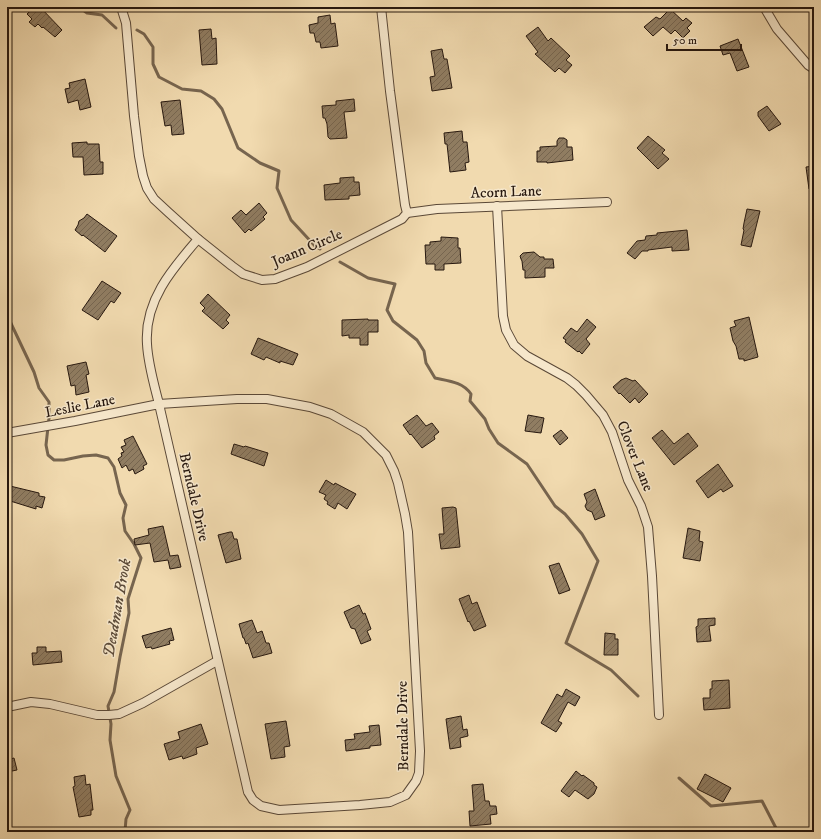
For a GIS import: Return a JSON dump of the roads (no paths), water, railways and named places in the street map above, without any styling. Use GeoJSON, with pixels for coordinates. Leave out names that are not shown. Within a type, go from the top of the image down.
{"type":"FeatureCollection","features":[{"type":"Feature","properties":{"kind":"street","name":"Joann Circle"},"geometry":{"type":"LineString","coordinates":[[121,7],[126,22],[134,116],[143,176],[147,188],[154,199],[198,240],[243,274],[262,280],[274,279],[288,275],[402,219],[407,213]]}},
{"type":"Feature","properties":{"kind":"street"},"geometry":{"type":"LineString","coordinates":[[381,7],[391,99],[407,213]]}},
{"type":"Feature","properties":{"kind":"street"},"geometry":{"type":"LineString","coordinates":[[764,7],[777,29],[808,65],[814,69]]}},
{"type":"Feature","properties":{"kind":"street","name":"Acorn Lane"},"geometry":{"type":"LineString","coordinates":[[407,213],[436,209],[607,202]]}},
{"type":"Feature","properties":{"kind":"street","name":"Clover Lane"},"geometry":{"type":"LineString","coordinates":[[497,206],[503,316],[506,330],[514,345],[518,349],[526,356],[567,378],[586,395],[603,415],[612,432],[628,480],[641,506],[648,527],[659,715]]}},
{"type":"Feature","properties":{"kind":"street","name":"Berndale Drive"},"geometry":{"type":"LineString","coordinates":[[159,404],[237,399],[267,399],[310,407],[331,414],[364,432],[386,455],[394,471],[401,495],[408,532],[420,751],[419,773],[416,781],[406,795],[390,802],[360,806],[279,810],[261,806],[253,800],[248,792],[149,365],[147,342],[151,307],[159,289],[169,274],[198,240]]}},
{"type":"Feature","properties":{"kind":"street","name":"Leslie Lane"},"geometry":{"type":"LineString","coordinates":[[7,433],[56,425],[159,404]]}},
{"type":"Feature","properties":{"kind":"street"},"geometry":{"type":"LineString","coordinates":[[7,707],[31,702],[50,704],[97,715],[119,714],[217,661]]}},
{"type":"Feature","properties":{"kind":"waterway"},"geometry":{"type":"LineString","coordinates":[[79,7],[87,13],[102,15],[116,28]]}},
{"type":"Feature","properties":{"kind":"waterway"},"geometry":{"type":"LineString","coordinates":[[137,30],[144,34],[153,47],[153,64],[159,77],[182,89],[201,91],[214,99],[222,109],[238,148],[260,163],[279,171],[277,188],[291,220],[315,246],[320,249]]}},
{"type":"Feature","properties":{"kind":"waterway"},"geometry":{"type":"LineString","coordinates":[[340,262],[368,278],[395,284],[387,310],[393,321],[417,340],[424,351],[426,363],[435,378],[460,384],[468,390],[471,394],[470,401],[485,419],[489,429],[498,443],[527,464],[555,506],[565,514],[582,534],[598,561],[566,643],[611,670],[638,696]]}},
{"type":"Feature","properties":{"kind":"waterway","name":"Deadman Brook"},"geometry":{"type":"LineString","coordinates":[[7,315],[34,372],[39,388],[49,402],[46,445],[48,455],[54,460],[96,455],[108,458],[114,467],[120,493],[126,505],[123,518],[125,531],[141,558],[128,599],[129,613],[114,692],[108,706],[111,724],[110,740],[116,776],[130,810],[126,819],[125,831],[127,832]]}},
{"type":"Feature","properties":{"kind":"waterway"},"geometry":{"type":"LineString","coordinates":[[679,778],[711,806],[762,801],[778,832]]}}]}
